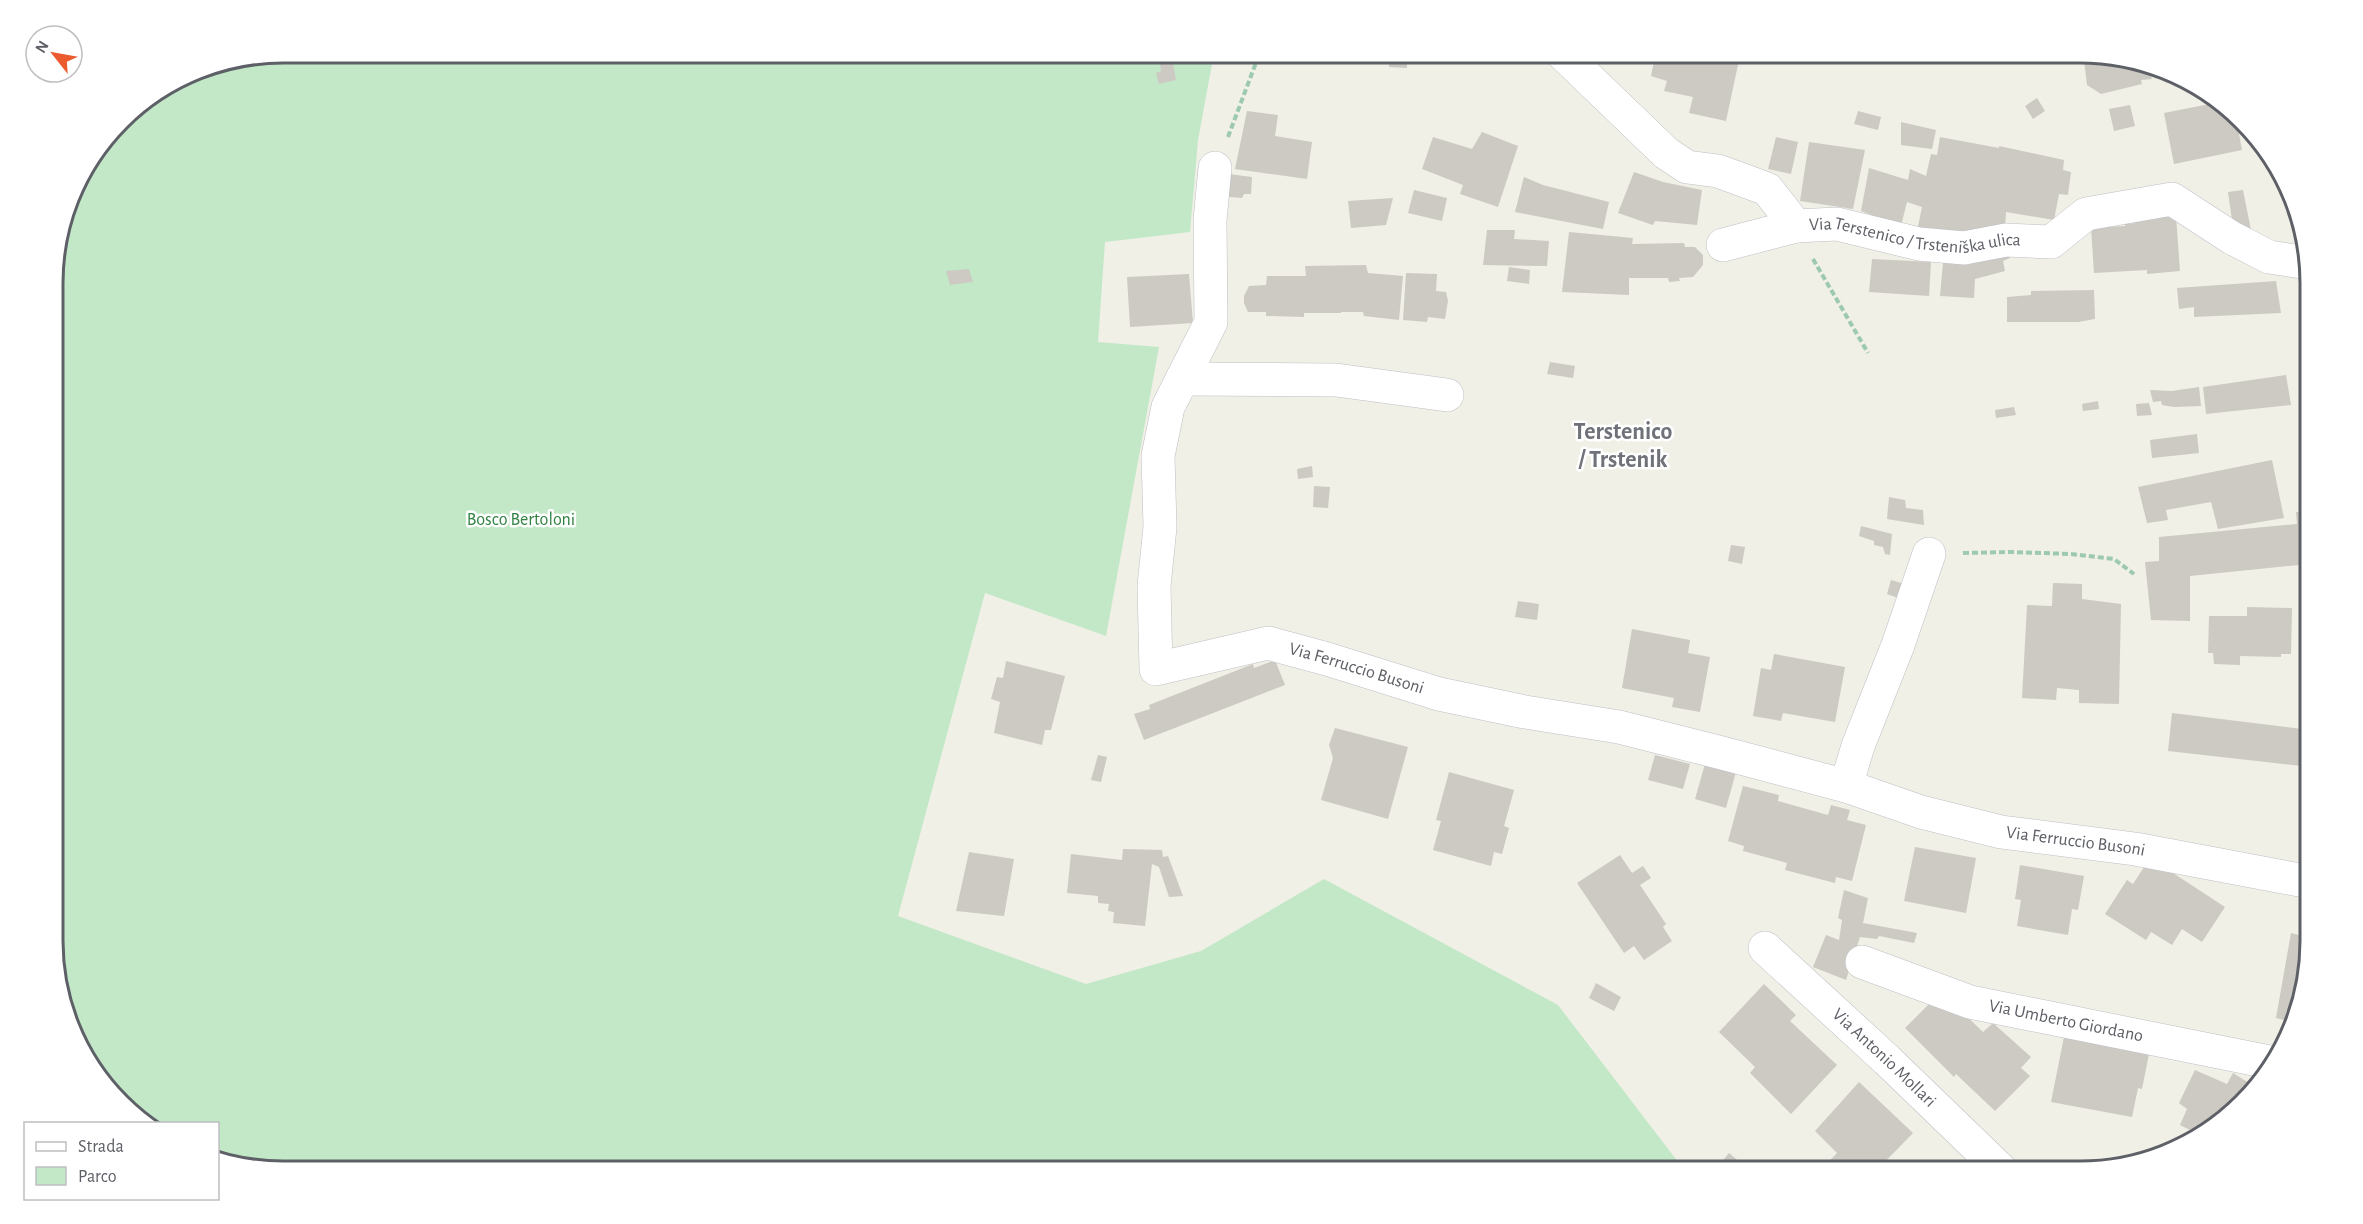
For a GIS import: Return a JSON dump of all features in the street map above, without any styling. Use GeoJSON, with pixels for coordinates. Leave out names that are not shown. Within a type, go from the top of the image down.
{"type":"FeatureCollection","features":[{"type":"Feature","properties":{"kind":"street","name":"Via Terstenico / Trsteniška ulica"},"geometry":{"type":"LineString","coordinates":[[1572,63],[1666,153],[1687,167],[1718,171],[1767,189],[1796,226],[1837,224],[1919,244],[1964,248],[2006,240],[2050,242],[2086,214],[2172,198],[2232,238],[2269,257],[2299,262]]}},
{"type":"Feature","properties":{"kind":"street","name":"Via Ferruccio Busoni"},"geometry":{"type":"LineString","coordinates":[[1215,168],[1210,220],[1211,322],[1168,407],[1158,456],[1160,527],[1154,586],[1156,669],[1268,643],[1439,694],[1619,727],[1846,786],[1921,812],[2001,832],[2134,849],[2300,880]]}},
{"type":"Feature","properties":{"kind":"street"},"geometry":{"type":"LineString","coordinates":[[1723,245],[1796,226]]}},
{"type":"Feature","properties":{"kind":"street"},"geometry":{"type":"LineString","coordinates":[[1182,379],[1336,380],[1447,395]]}},
{"type":"Feature","properties":{"kind":"street"},"geometry":{"type":"LineString","coordinates":[[1846,786],[1858,746],[1898,645],[1929,554]]}},
{"type":"Feature","properties":{"kind":"street","name":"Via Antonio Mollari"},"geometry":{"type":"LineString","coordinates":[[1765,948],[1887,1059],[1992,1161]]}},
{"type":"Feature","properties":{"kind":"street","name":"Via Umberto Giordano"},"geometry":{"type":"LineString","coordinates":[[1862,962],[1970,1002],[2264,1061]]}},
{"type":"Feature","properties":{"kind":"path"},"geometry":{"type":"LineString","coordinates":[[1215,168],[1256,63]]}},
{"type":"Feature","properties":{"kind":"path"},"geometry":{"type":"LineString","coordinates":[[1796,226],[1868,353]]}},
{"type":"Feature","properties":{"kind":"path"},"geometry":{"type":"LineString","coordinates":[[1929,554],[2011,552],[2071,554],[2114,559],[2134,574]]}},
{"type":"Feature","properties":{"kind":"green space","name":"Bosco Bertoloni"},"geometry":{"type":"Polygon","coordinates":[[[268,63],[1212,63],[1198,140],[1190,232],[1105,242],[1098,342],[1159,347],[1106,636],[985,593],[898,916],[1086,984],[1201,951],[1324,879],[1558,1005],[1677,1161],[268,1161],[219,1152],[219,1122],[158,1122],[127,1097],[92,1051],[70,998],[63,956],[63,268],[70,226],[92,173],[127,127],[173,92],[226,70],[268,63]]]}},
{"type":"Feature","properties":{"kind":"building"},"geometry":{"type":"Polygon","coordinates":[[[1160,63],[1173,63],[1176,80],[1159,84],[1156,73],[1161,71],[1160,63]]]}},
{"type":"Feature","properties":{"kind":"building"},"geometry":{"type":"Polygon","coordinates":[[[1389,63],[1407,63],[1407,68],[1389,67],[1389,63]]]}},
{"type":"Feature","properties":{"kind":"building"},"geometry":{"type":"Polygon","coordinates":[[[1654,63],[1738,63],[1726,121],[1689,113],[1693,97],[1664,91],[1667,81],[1651,76],[1654,63]]]}},
{"type":"Feature","properties":{"kind":"building"},"geometry":{"type":"Polygon","coordinates":[[[2084,63],[2123,67],[2153,76],[2152,79],[2141,80],[2142,84],[2101,94],[2087,85],[2084,63]]]}},
{"type":"Feature","properties":{"kind":"building"},"geometry":{"type":"Polygon","coordinates":[[[2037,98],[2045,111],[2033,119],[2025,106],[2037,98]]]}},
{"type":"Feature","properties":{"kind":"building"},"geometry":{"type":"Polygon","coordinates":[[[2208,104],[2238,129],[2242,150],[2174,164],[2164,113],[2208,104]]]}},
{"type":"Feature","properties":{"kind":"building"},"geometry":{"type":"Polygon","coordinates":[[[2130,105],[2135,126],[2114,131],[2109,109],[2130,105]]]}},
{"type":"Feature","properties":{"kind":"building"},"geometry":{"type":"Polygon","coordinates":[[[1247,111],[1278,115],[1275,136],[1312,142],[1307,179],[1235,169],[1247,111]]]}},
{"type":"Feature","properties":{"kind":"building"},"geometry":{"type":"Polygon","coordinates":[[[1858,111],[1881,117],[1878,130],[1854,124],[1858,111]]]}},
{"type":"Feature","properties":{"kind":"building"},"geometry":{"type":"Polygon","coordinates":[[[1901,122],[1936,130],[1932,149],[1901,145],[1901,122]]]}},
{"type":"Feature","properties":{"kind":"building"},"geometry":{"type":"Polygon","coordinates":[[[1482,132],[1518,146],[1498,207],[1460,194],[1463,185],[1422,169],[1433,137],[1472,149],[1482,132]]]}},
{"type":"Feature","properties":{"kind":"building"},"geometry":{"type":"Polygon","coordinates":[[[1776,137],[1798,142],[1791,174],[1768,169],[1776,137]]]}},
{"type":"Feature","properties":{"kind":"building"},"geometry":{"type":"Polygon","coordinates":[[[1940,137],[1999,148],[1999,146],[2064,160],[2063,170],[2071,172],[2068,195],[2059,194],[2054,220],[2006,212],[2005,230],[1956,233],[1917,231],[1922,207],[1907,202],[1901,226],[1861,211],[1869,168],[1908,180],[1910,169],[1926,176],[1931,154],[1937,155],[1940,137]]]}},
{"type":"Feature","properties":{"kind":"building"},"geometry":{"type":"Polygon","coordinates":[[[1809,142],[1865,150],[1853,209],[1800,201],[1809,142]]]}},
{"type":"Feature","properties":{"kind":"building"},"geometry":{"type":"Polygon","coordinates":[[[1634,172],[1663,182],[1702,190],[1697,225],[1655,221],[1653,225],[1618,213],[1634,172]]]}},
{"type":"Feature","properties":{"kind":"building"},"geometry":{"type":"Polygon","coordinates":[[[1221,173],[1252,177],[1251,194],[1244,194],[1242,198],[1218,196],[1221,173]]]}},
{"type":"Feature","properties":{"kind":"building"},"geometry":{"type":"Polygon","coordinates":[[[1524,177],[1543,185],[1609,202],[1603,229],[1515,212],[1524,177]]]}},
{"type":"Feature","properties":{"kind":"building"},"geometry":{"type":"Polygon","coordinates":[[[1414,190],[1447,198],[1442,221],[1408,213],[1414,190]]]}},
{"type":"Feature","properties":{"kind":"building"},"geometry":{"type":"Polygon","coordinates":[[[2243,190],[2251,230],[2232,220],[2228,192],[2243,190]]]}},
{"type":"Feature","properties":{"kind":"building"},"geometry":{"type":"Polygon","coordinates":[[[1393,198],[1386,225],[1351,228],[1348,201],[1393,198]]]}},
{"type":"Feature","properties":{"kind":"building"},"geometry":{"type":"Polygon","coordinates":[[[2176,216],[2180,271],[2147,274],[2147,270],[2094,273],[2091,228],[2125,226],[2125,224],[2135,223],[2134,219],[2176,216]]]}},
{"type":"Feature","properties":{"kind":"building"},"geometry":{"type":"Polygon","coordinates":[[[1487,230],[1515,230],[1514,239],[1549,241],[1547,266],[1483,265],[1487,230]]]}},
{"type":"Feature","properties":{"kind":"building"},"geometry":{"type":"Polygon","coordinates":[[[1569,232],[1633,238],[1632,244],[1684,243],[1685,247],[1695,247],[1703,255],[1703,265],[1693,277],[1679,278],[1680,281],[1669,282],[1668,278],[1629,278],[1629,295],[1562,292],[1569,232]]]}},
{"type":"Feature","properties":{"kind":"building"},"geometry":{"type":"Polygon","coordinates":[[[2006,248],[2010,258],[2003,261],[2005,271],[1975,279],[1974,298],[1940,296],[1944,252],[2006,248]]]}},
{"type":"Feature","properties":{"kind":"building"},"geometry":{"type":"Polygon","coordinates":[[[1872,259],[1931,262],[1929,296],[1869,292],[1872,259]]]}},
{"type":"Feature","properties":{"kind":"building"},"geometry":{"type":"Polygon","coordinates":[[[1366,265],[1368,273],[1403,276],[1399,320],[1364,316],[1363,312],[1304,313],[1304,317],[1266,316],[1266,312],[1248,312],[1244,303],[1244,296],[1249,286],[1266,285],[1267,276],[1306,276],[1305,266],[1366,265]]]}},
{"type":"Feature","properties":{"kind":"building"},"geometry":{"type":"Polygon","coordinates":[[[1509,267],[1530,270],[1529,284],[1507,281],[1509,267]]]}},
{"type":"Feature","properties":{"kind":"building"},"geometry":{"type":"Polygon","coordinates":[[[969,269],[973,282],[950,285],[946,271],[969,269]]]}},
{"type":"Feature","properties":{"kind":"building"},"geometry":{"type":"Polygon","coordinates":[[[1406,273],[1437,274],[1436,291],[1446,292],[1448,301],[1445,319],[1428,317],[1427,322],[1403,320],[1406,273]]]}},
{"type":"Feature","properties":{"kind":"building"},"geometry":{"type":"Polygon","coordinates":[[[1189,274],[1193,323],[1130,327],[1127,277],[1189,274]]]}},
{"type":"Feature","properties":{"kind":"building"},"geometry":{"type":"Polygon","coordinates":[[[2276,281],[2281,313],[2194,317],[2194,307],[2179,309],[2177,288],[2276,281]]]}},
{"type":"Feature","properties":{"kind":"building"},"geometry":{"type":"Polygon","coordinates":[[[2094,290],[2095,319],[2078,322],[2007,322],[2007,297],[2031,295],[2031,291],[2094,290]]]}},
{"type":"Feature","properties":{"kind":"building"},"geometry":{"type":"Polygon","coordinates":[[[1550,362],[1575,366],[1573,378],[1547,374],[1550,362]]]}},
{"type":"Feature","properties":{"kind":"building"},"geometry":{"type":"Polygon","coordinates":[[[2286,375],[2291,405],[2206,414],[2203,387],[2286,375]]]}},
{"type":"Feature","properties":{"kind":"building"},"geometry":{"type":"Polygon","coordinates":[[[2199,387],[2201,406],[2162,405],[2161,401],[2153,402],[2150,390],[2172,391],[2199,387]]]}},
{"type":"Feature","properties":{"kind":"building"},"geometry":{"type":"Polygon","coordinates":[[[2098,401],[2099,409],[2083,411],[2082,404],[2098,401]]]}},
{"type":"Feature","properties":{"kind":"building"},"geometry":{"type":"Polygon","coordinates":[[[2149,403],[2152,415],[2137,416],[2136,404],[2149,403]]]}},
{"type":"Feature","properties":{"kind":"building"},"geometry":{"type":"Polygon","coordinates":[[[2014,407],[2016,415],[1996,418],[1995,410],[2014,407]]]}},
{"type":"Feature","properties":{"kind":"building"},"geometry":{"type":"Polygon","coordinates":[[[2197,434],[2199,453],[2152,458],[2150,440],[2197,434]]]}},
{"type":"Feature","properties":{"kind":"building"},"geometry":{"type":"Polygon","coordinates":[[[2272,460],[2284,518],[2218,529],[2211,502],[2166,510],[2168,520],[2147,523],[2138,487],[2272,460]]]}},
{"type":"Feature","properties":{"kind":"building"},"geometry":{"type":"Polygon","coordinates":[[[1312,466],[1313,477],[1298,479],[1297,469],[1312,466]]]}},
{"type":"Feature","properties":{"kind":"building"},"geometry":{"type":"Polygon","coordinates":[[[1314,486],[1330,487],[1328,508],[1313,507],[1314,486]]]}},
{"type":"Feature","properties":{"kind":"building"},"geometry":{"type":"Polygon","coordinates":[[[1889,497],[1905,500],[1906,508],[1923,510],[1924,525],[1887,519],[1889,497]]]}},
{"type":"Feature","properties":{"kind":"building"},"geometry":{"type":"Polygon","coordinates":[[[2296,512],[2300,512],[2300,565],[2190,576],[2190,621],[2151,620],[2145,562],[2159,561],[2159,537],[2297,524],[2296,512]]]}},
{"type":"Feature","properties":{"kind":"building"},"geometry":{"type":"Polygon","coordinates":[[[1861,526],[1892,534],[1890,555],[1885,554],[1883,547],[1874,545],[1874,541],[1859,536],[1861,526]]]}},
{"type":"Feature","properties":{"kind":"building"},"geometry":{"type":"Polygon","coordinates":[[[1731,545],[1745,547],[1742,564],[1728,561],[1731,545]]]}},
{"type":"Feature","properties":{"kind":"building"},"geometry":{"type":"Polygon","coordinates":[[[1891,580],[1908,585],[1904,600],[1887,594],[1891,580]]]}},
{"type":"Feature","properties":{"kind":"building"},"geometry":{"type":"Polygon","coordinates":[[[2053,583],[2082,584],[2082,599],[2121,604],[2119,704],[2079,703],[2079,690],[2057,688],[2056,700],[2022,698],[2027,605],[2052,606],[2053,583]]]}},
{"type":"Feature","properties":{"kind":"building"},"geometry":{"type":"Polygon","coordinates":[[[1518,601],[1539,604],[1537,620],[1515,617],[1518,601]]]}},
{"type":"Feature","properties":{"kind":"building"},"geometry":{"type":"Polygon","coordinates":[[[2247,607],[2292,608],[2291,654],[2281,654],[2281,657],[2240,656],[2240,665],[2214,664],[2213,653],[2208,653],[2209,616],[2247,616],[2247,607]]]}},
{"type":"Feature","properties":{"kind":"building"},"geometry":{"type":"Polygon","coordinates":[[[1632,629],[1690,640],[1688,653],[1710,657],[1700,712],[1672,707],[1674,698],[1622,688],[1632,629]]]}},
{"type":"Feature","properties":{"kind":"building"},"geometry":{"type":"Polygon","coordinates":[[[1774,654],[1845,667],[1835,722],[1783,713],[1781,721],[1753,716],[1761,668],[1771,670],[1774,654]]]}},
{"type":"Feature","properties":{"kind":"building"},"geometry":{"type":"Polygon","coordinates":[[[1275,660],[1285,685],[1144,740],[1134,714],[1150,709],[1149,705],[1253,664],[1254,668],[1275,660]]]}},
{"type":"Feature","properties":{"kind":"building"},"geometry":{"type":"Polygon","coordinates":[[[1006,661],[1065,676],[1051,730],[1045,730],[1042,745],[994,733],[1000,702],[991,699],[997,677],[1003,678],[1006,661]]]}},
{"type":"Feature","properties":{"kind":"building"},"geometry":{"type":"Polygon","coordinates":[[[2172,713],[2300,729],[2300,766],[2168,751],[2172,713]]]}},
{"type":"Feature","properties":{"kind":"building"},"geometry":{"type":"Polygon","coordinates":[[[1335,728],[1408,747],[1388,819],[1321,800],[1333,758],[1329,745],[1335,728]]]}},
{"type":"Feature","properties":{"kind":"building"},"geometry":{"type":"Polygon","coordinates":[[[1098,755],[1107,757],[1101,782],[1091,780],[1098,755]]]}},
{"type":"Feature","properties":{"kind":"building"},"geometry":{"type":"Polygon","coordinates":[[[1655,755],[1690,764],[1683,789],[1648,780],[1655,755]]]}},
{"type":"Feature","properties":{"kind":"building"},"geometry":{"type":"Polygon","coordinates":[[[1705,764],[1736,772],[1726,808],[1695,799],[1705,764]]]}},
{"type":"Feature","properties":{"kind":"building"},"geometry":{"type":"Polygon","coordinates":[[[1449,772],[1514,790],[1504,826],[1509,828],[1502,854],[1494,852],[1491,866],[1433,850],[1441,821],[1436,820],[1449,772]]]}},
{"type":"Feature","properties":{"kind":"building"},"geometry":{"type":"Polygon","coordinates":[[[1743,786],[1779,795],[1778,801],[1828,815],[1831,805],[1850,810],[1847,820],[1866,825],[1852,881],[1836,877],[1835,883],[1785,870],[1787,863],[1743,851],[1744,846],[1728,841],[1743,786]]]}},
{"type":"Feature","properties":{"kind":"building"},"geometry":{"type":"Polygon","coordinates":[[[1915,847],[1976,858],[1966,913],[1904,901],[1915,847]]]}},
{"type":"Feature","properties":{"kind":"building"},"geometry":{"type":"Polygon","coordinates":[[[1123,849],[1162,850],[1163,857],[1168,856],[1183,896],[1169,897],[1159,867],[1152,864],[1145,926],[1113,923],[1114,912],[1108,911],[1109,904],[1098,903],[1098,896],[1067,893],[1071,854],[1122,860],[1123,849]]]}},
{"type":"Feature","properties":{"kind":"building"},"geometry":{"type":"Polygon","coordinates":[[[969,852],[1014,859],[1004,916],[956,911],[969,852]]]}},
{"type":"Feature","properties":{"kind":"building"},"geometry":{"type":"Polygon","coordinates":[[[1620,855],[1632,873],[1643,866],[1651,878],[1640,885],[1666,924],[1663,927],[1672,941],[1644,960],[1634,946],[1624,953],[1577,883],[1620,855]]]}},
{"type":"Feature","properties":{"kind":"building"},"geometry":{"type":"Polygon","coordinates":[[[2150,858],[2225,907],[2202,942],[2182,929],[2172,945],[2151,932],[2146,940],[2105,914],[2127,880],[2133,884],[2150,858]]]}},
{"type":"Feature","properties":{"kind":"building"},"geometry":{"type":"Polygon","coordinates":[[[2020,865],[2084,876],[2078,910],[2072,909],[2068,935],[2017,926],[2021,900],[2015,899],[2020,865]]]}},
{"type":"Feature","properties":{"kind":"building"},"geometry":{"type":"Polygon","coordinates":[[[1844,890],[1868,898],[1863,923],[1917,933],[1914,943],[1879,936],[1877,939],[1860,937],[1846,980],[1813,967],[1826,935],[1839,940],[1842,920],[1838,918],[1844,890]]]}},
{"type":"Feature","properties":{"kind":"building"},"geometry":{"type":"Polygon","coordinates":[[[2291,933],[2300,935],[2296,984],[2285,1020],[2276,1018],[2291,933]]]}},
{"type":"Feature","properties":{"kind":"building"},"geometry":{"type":"Polygon","coordinates":[[[1596,983],[1621,997],[1614,1011],[1589,998],[1596,983]]]}},
{"type":"Feature","properties":{"kind":"building"},"geometry":{"type":"Polygon","coordinates":[[[1764,984],[1796,1015],[1790,1021],[1837,1065],[1791,1114],[1750,1073],[1755,1067],[1719,1032],[1764,984]]]}},
{"type":"Feature","properties":{"kind":"building"},"geometry":{"type":"Polygon","coordinates":[[[1936,997],[1958,1008],[1983,1032],[1993,1023],[2031,1057],[2021,1068],[2030,1076],[1995,1111],[1956,1074],[1954,1077],[1905,1028],[1936,997]]]}},
{"type":"Feature","properties":{"kind":"building"},"geometry":{"type":"Polygon","coordinates":[[[2065,1032],[2149,1054],[2142,1089],[2138,1088],[2132,1117],[2051,1102],[2065,1032]]]}},
{"type":"Feature","properties":{"kind":"building"},"geometry":{"type":"Polygon","coordinates":[[[2195,1070],[2227,1084],[2233,1073],[2249,1083],[2225,1107],[2192,1131],[2180,1125],[2187,1109],[2179,1103],[2195,1070]]]}},
{"type":"Feature","properties":{"kind":"building"},"geometry":{"type":"Polygon","coordinates":[[[1859,1082],[1913,1133],[1886,1161],[1829,1161],[1837,1153],[1815,1131],[1859,1082]]]}},
{"type":"Feature","properties":{"kind":"building"},"geometry":{"type":"Polygon","coordinates":[[[1729,1153],[1738,1161],[1722,1161],[1729,1153]]]}},
{"type":"Feature","properties":{"kind":"district","name":"Terstenico / Trstenik"},"geometry":{"type":"Point","coordinates":[1623,446]}}]}
